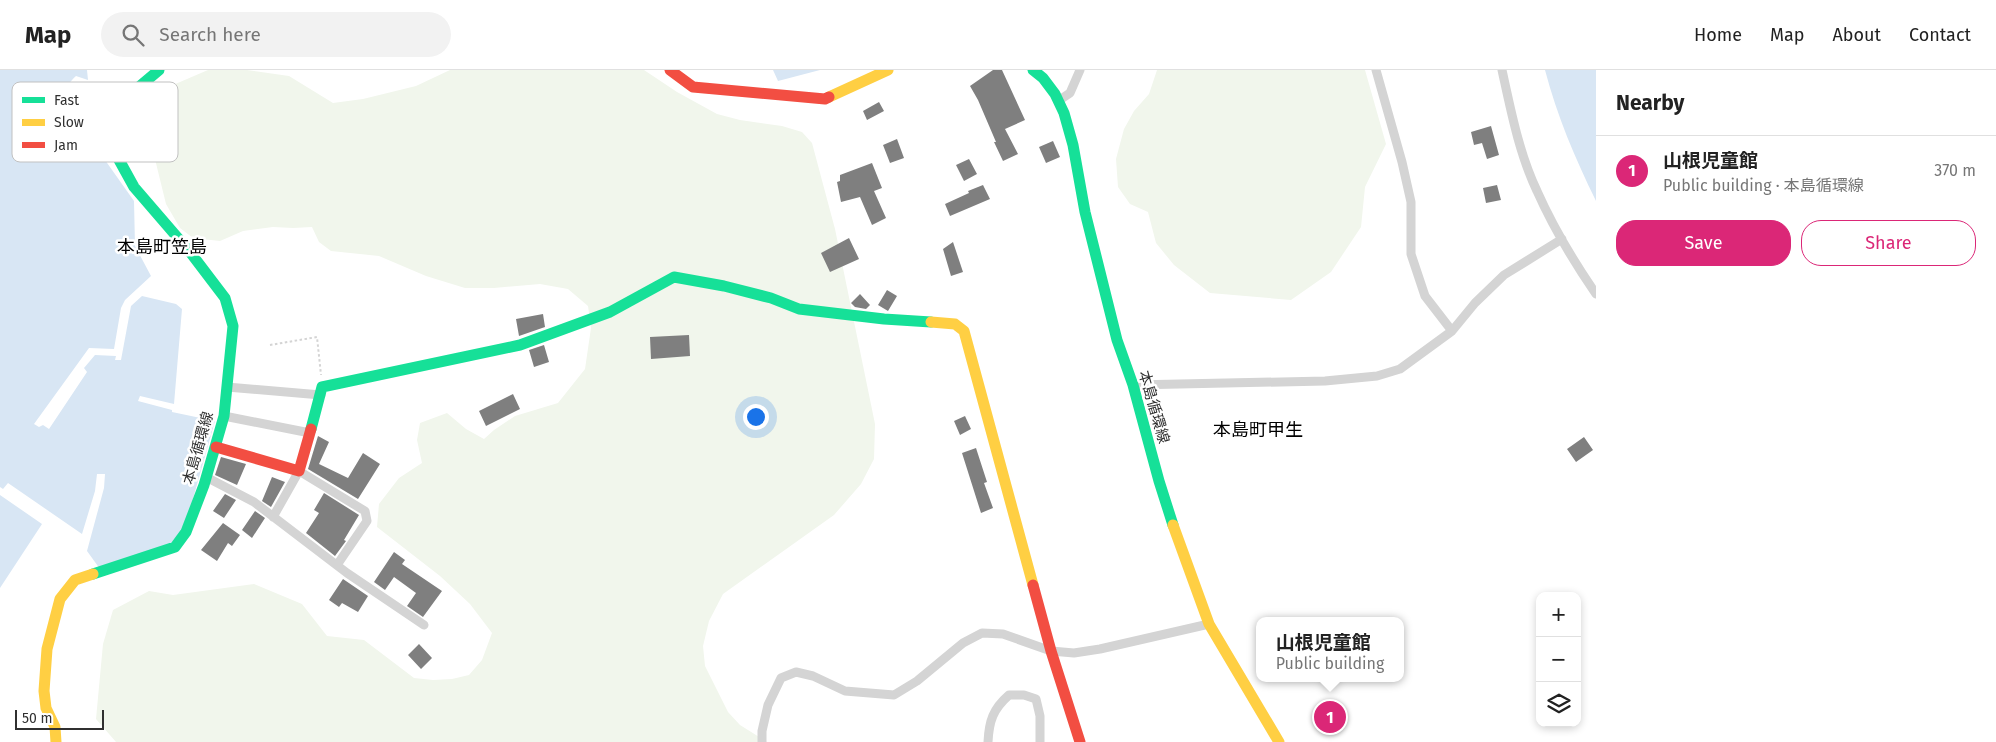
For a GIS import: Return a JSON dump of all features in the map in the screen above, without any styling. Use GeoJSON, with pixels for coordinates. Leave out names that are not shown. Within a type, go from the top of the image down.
{"type":"FeatureCollection","features":[{"type":"Feature","properties":{"kind":"main road","name":"本島循環線"},"geometry":{"type":"LineString","coordinates":[[145,82],[159,70]]}},
{"type":"Feature","properties":{"kind":"main road"},"geometry":{"type":"LineString","coordinates":[[670,70],[693,87],[825,99],[888,70]]}},
{"type":"Feature","properties":{"kind":"main road","name":"本島循環線"},"geometry":{"type":"LineString","coordinates":[[1033,70],[1049,86],[1058,101],[1073,145],[1085,212],[1117,340],[1134,384],[1159,481],[1182,553],[1209,624],[1279,742]]}},
{"type":"Feature","properties":{"kind":"main road","name":"本島循環線"},"geometry":{"type":"LineString","coordinates":[[56,742],[55,727],[46,708],[44,691],[47,649],[60,599],[75,580],[174,547],[186,532],[216,447],[224,416],[233,326],[225,298],[190,252],[134,187],[120,162]]}},
{"type":"Feature","properties":{"kind":"main road"},"geometry":{"type":"LineString","coordinates":[[216,447],[299,471],[322,391],[520,345],[610,312],[674,277],[724,286],[770,298],[799,310],[955,324],[964,331],[1051,651],[1080,742]]}},
{"type":"Feature","properties":{"kind":"street"},"geometry":{"type":"LineString","coordinates":[[1058,101],[1070,93],[1080,70]]}},
{"type":"Feature","properties":{"kind":"street"},"geometry":{"type":"LineString","coordinates":[[1376,70],[1402,162],[1411,202],[1411,254],[1425,296],[1452,331]]}},
{"type":"Feature","properties":{"kind":"street"},"geometry":{"type":"LineString","coordinates":[[1502,70],[1514,126],[1533,181],[1562,239],[1596,294]]}},
{"type":"Feature","properties":{"kind":"street"},"geometry":{"type":"LineString","coordinates":[[1134,384],[1325,381],[1377,376],[1400,369],[1452,331],[1475,303],[1504,275],[1562,239]]}},
{"type":"Feature","properties":{"kind":"street"},"geometry":{"type":"LineString","coordinates":[[227,387],[322,391]]}},
{"type":"Feature","properties":{"kind":"street"},"geometry":{"type":"LineString","coordinates":[[224,416],[310,433]]}},
{"type":"Feature","properties":{"kind":"street"},"geometry":{"type":"LineString","coordinates":[[273,516],[299,471],[365,511],[367,521],[336,565]]}},
{"type":"Feature","properties":{"kind":"street"},"geometry":{"type":"LineString","coordinates":[[206,477],[254,502],[336,565],[424,626]]}},
{"type":"Feature","properties":{"kind":"street"},"geometry":{"type":"LineString","coordinates":[[762,742],[762,731],[768,705],[781,678],[796,672],[813,676],[845,691],[894,695],[917,681],[963,643],[982,633],[1003,634],[1051,651],[1074,652],[1100,649],[1209,624]]}},
{"type":"Feature","properties":{"kind":"street"},"geometry":{"type":"LineString","coordinates":[[988,742],[989,727],[997,705],[1009,695],[1024,695],[1036,699],[1040,716],[1040,742]]}},
{"type":"Feature","properties":{"kind":"path"},"geometry":{"type":"LineString","coordinates":[[270,345],[317,337],[322,391]]}},
{"type":"Feature","properties":{"kind":"shaded area"},"geometry":{"type":"Polygon","coordinates":[[[208,70],[247,70],[289,76],[333,103],[363,99],[416,86],[450,70],[644,70],[677,92],[717,114],[740,120],[782,126],[802,132],[812,143],[835,229],[875,424],[874,459],[861,484],[834,515],[723,594],[709,621],[703,646],[705,666],[728,712],[740,725],[767,742],[116,742],[96,719],[103,644],[113,610],[149,591],[173,595],[254,584],[302,604],[327,636],[364,640],[414,678],[452,679],[469,675],[482,660],[492,633],[470,604],[440,576],[377,527],[379,504],[399,478],[422,463],[417,440],[420,423],[447,413],[466,429],[484,439],[515,416],[558,403],[585,369],[591,328],[588,306],[568,289],[540,284],[494,288],[465,288],[426,276],[379,256],[331,251],[319,242],[312,227],[273,227],[243,231],[220,241],[193,238],[180,228],[166,204],[156,162],[178,162],[178,83],[208,70]]]}},
{"type":"Feature","properties":{"kind":"shaded area"},"geometry":{"type":"Polygon","coordinates":[[[1157,70],[1365,70],[1386,144],[1365,187],[1361,227],[1331,272],[1291,300],[1210,293],[1174,265],[1156,243],[1148,212],[1130,204],[1118,187],[1116,159],[1124,129],[1134,111],[1149,94],[1157,70]]]}},
{"type":"Feature","properties":{"kind":"water"},"geometry":{"type":"Polygon","coordinates":[[[0,70],[87,70],[88,80],[76,76],[71,82],[12,82],[12,162],[106,162],[134,201],[135,246],[151,276],[125,300],[121,308],[114,349],[89,348],[34,424],[39,427],[43,425],[49,429],[87,372],[84,368],[95,355],[116,356],[115,360],[121,360],[131,306],[142,296],[176,304],[182,309],[174,404],[140,396],[138,401],[172,410],[172,412],[215,421],[181,541],[100,569],[87,551],[104,488],[105,474],[97,474],[95,491],[82,534],[8,483],[3,489],[0,487],[0,70]]]}},
{"type":"Feature","properties":{"kind":"water"},"geometry":{"type":"Polygon","coordinates":[[[773,70],[820,70],[778,81],[773,70]]]}},
{"type":"Feature","properties":{"kind":"water"},"geometry":{"type":"Polygon","coordinates":[[[1545,70],[1596,70],[1596,201],[1567,137],[1545,70]]]}},
{"type":"Feature","properties":{"kind":"water"},"geometry":{"type":"Polygon","coordinates":[[[0,495],[42,524],[0,588],[0,495]]]}},
{"type":"Feature","properties":{"kind":"building"},"geometry":{"type":"Polygon","coordinates":[[[993,70],[1002,70],[1025,120],[1005,129],[1018,154],[1003,161],[978,100],[970,86],[993,70]]]}},
{"type":"Feature","properties":{"kind":"building"},"geometry":{"type":"Polygon","coordinates":[[[879,102],[884,111],[867,120],[863,111],[879,102]]]}},
{"type":"Feature","properties":{"kind":"building"},"geometry":{"type":"Polygon","coordinates":[[[1491,126],[1499,155],[1487,159],[1482,143],[1474,145],[1471,132],[1491,126]]]}},
{"type":"Feature","properties":{"kind":"building"},"geometry":{"type":"Polygon","coordinates":[[[897,139],[904,158],[890,163],[883,145],[897,139]]]}},
{"type":"Feature","properties":{"kind":"building"},"geometry":{"type":"Polygon","coordinates":[[[1053,141],[1060,157],[1046,163],[1039,147],[1053,141]]]}},
{"type":"Feature","properties":{"kind":"building"},"geometry":{"type":"Polygon","coordinates":[[[969,159],[977,174],[964,181],[956,165],[969,159]]]}},
{"type":"Feature","properties":{"kind":"building"},"geometry":{"type":"Polygon","coordinates":[[[872,163],[882,188],[874,191],[886,218],[872,225],[860,197],[841,202],[837,182],[840,181],[840,175],[872,163]]]}},
{"type":"Feature","properties":{"kind":"building"},"geometry":{"type":"Polygon","coordinates":[[[983,185],[990,199],[950,216],[945,204],[983,185]]]}},
{"type":"Feature","properties":{"kind":"building"},"geometry":{"type":"Polygon","coordinates":[[[1497,185],[1501,200],[1486,203],[1483,188],[1497,185]]]}},
{"type":"Feature","properties":{"kind":"building"},"geometry":{"type":"Polygon","coordinates":[[[849,238],[859,259],[830,272],[821,253],[849,238]]]}},
{"type":"Feature","properties":{"kind":"building"},"geometry":{"type":"Polygon","coordinates":[[[953,242],[963,272],[951,276],[943,249],[953,242]]]}},
{"type":"Feature","properties":{"kind":"building"},"geometry":{"type":"Polygon","coordinates":[[[887,290],[897,296],[888,311],[878,305],[887,290]]]}},
{"type":"Feature","properties":{"kind":"building"},"geometry":{"type":"Polygon","coordinates":[[[860,294],[870,305],[866,309],[855,307],[851,303],[860,294]]]}},
{"type":"Feature","properties":{"kind":"building"},"geometry":{"type":"Polygon","coordinates":[[[543,314],[545,327],[519,336],[516,319],[543,314]]]}},
{"type":"Feature","properties":{"kind":"building"},"geometry":{"type":"Polygon","coordinates":[[[689,335],[690,356],[651,359],[650,337],[689,335]]]}},
{"type":"Feature","properties":{"kind":"building"},"geometry":{"type":"Polygon","coordinates":[[[544,345],[549,362],[534,367],[529,350],[544,345]]]}},
{"type":"Feature","properties":{"kind":"building"},"geometry":{"type":"Polygon","coordinates":[[[513,394],[520,409],[486,426],[479,411],[513,394]]]}},
{"type":"Feature","properties":{"kind":"building"},"geometry":{"type":"Polygon","coordinates":[[[965,416],[971,429],[960,435],[954,421],[965,416]]]}},
{"type":"Feature","properties":{"kind":"building"},"geometry":{"type":"Polygon","coordinates":[[[318,436],[329,442],[319,464],[348,478],[363,453],[380,464],[358,499],[308,469],[318,436]]]}},
{"type":"Feature","properties":{"kind":"building"},"geometry":{"type":"Polygon","coordinates":[[[1584,437],[1593,450],[1576,462],[1567,449],[1584,437]]]}},
{"type":"Feature","properties":{"kind":"building"},"geometry":{"type":"Polygon","coordinates":[[[976,448],[987,482],[984,483],[993,508],[981,513],[962,453],[976,448]]]}},
{"type":"Feature","properties":{"kind":"building"},"geometry":{"type":"Polygon","coordinates":[[[221,457],[246,464],[237,485],[215,475],[221,457]]]}},
{"type":"Feature","properties":{"kind":"building"},"geometry":{"type":"Polygon","coordinates":[[[272,477],[285,482],[271,507],[262,501],[272,477]]]}},
{"type":"Feature","properties":{"kind":"building"},"geometry":{"type":"Polygon","coordinates":[[[324,493],[359,515],[344,540],[346,541],[335,556],[306,533],[319,513],[314,510],[324,493]]]}},
{"type":"Feature","properties":{"kind":"building"},"geometry":{"type":"Polygon","coordinates":[[[225,494],[236,500],[224,518],[213,511],[225,494]]]}},
{"type":"Feature","properties":{"kind":"building"},"geometry":{"type":"Polygon","coordinates":[[[255,511],[265,518],[252,538],[242,530],[255,511]]]}},
{"type":"Feature","properties":{"kind":"building"},"geometry":{"type":"Polygon","coordinates":[[[223,523],[240,535],[232,546],[228,543],[217,561],[201,550],[223,523]]]}},
{"type":"Feature","properties":{"kind":"building"},"geometry":{"type":"Polygon","coordinates":[[[394,552],[405,560],[402,564],[442,591],[423,617],[407,606],[416,593],[394,577],[385,590],[374,582],[394,552]]]}},
{"type":"Feature","properties":{"kind":"building"},"geometry":{"type":"Polygon","coordinates":[[[343,579],[368,596],[358,612],[342,603],[339,607],[329,600],[343,579]]]}},
{"type":"Feature","properties":{"kind":"building"},"geometry":{"type":"Polygon","coordinates":[[[419,644],[432,658],[421,669],[408,655],[419,644]]]}},
{"type":"Feature","properties":{"kind":"traffic: fast"},"geometry":{"type":"LineString","coordinates":[[145,82],[159,70]]}},
{"type":"Feature","properties":{"kind":"traffic: fast"},"geometry":{"type":"LineString","coordinates":[[1033,70],[1043,78],[1055,94],[1064,113],[1073,145],[1085,212],[1117,340],[1133,385],[1173,525]]}},
{"type":"Feature","properties":{"kind":"traffic: fast"},"geometry":{"type":"LineString","coordinates":[[93,574],[175,547],[186,532],[204,485],[224,416],[233,326],[225,298],[190,252],[134,187],[120,162]]}},
{"type":"Feature","properties":{"kind":"traffic: fast"},"geometry":{"type":"LineString","coordinates":[[311,429],[322,387],[520,345],[610,312],[674,277],[724,286],[771,298],[799,309],[884,319],[931,322]]}},
{"type":"Feature","properties":{"kind":"traffic: slow"},"geometry":{"type":"LineString","coordinates":[[829,97],[888,70]]}},
{"type":"Feature","properties":{"kind":"traffic: slow"},"geometry":{"type":"LineString","coordinates":[[931,322],[955,324],[964,331],[1033,585]]}},
{"type":"Feature","properties":{"kind":"traffic: slow"},"geometry":{"type":"LineString","coordinates":[[1173,525],[1209,624],[1279,742]]}},
{"type":"Feature","properties":{"kind":"traffic: slow"},"geometry":{"type":"LineString","coordinates":[[56,742],[55,727],[46,708],[44,691],[47,649],[60,599],[75,580],[93,574]]}},
{"type":"Feature","properties":{"kind":"traffic: jam"},"geometry":{"type":"LineString","coordinates":[[670,70],[693,87],[825,99],[829,97]]}},
{"type":"Feature","properties":{"kind":"traffic: jam"},"geometry":{"type":"LineString","coordinates":[[216,447],[299,471],[311,429]]}},
{"type":"Feature","properties":{"kind":"traffic: jam"},"geometry":{"type":"LineString","coordinates":[[1033,585],[1051,651],[1080,742]]}},
{"type":"Feature","properties":{"kind":"place","name":"山根児童館"},"geometry":{"type":"Point","coordinates":[1330,717]}},
{"type":"Feature","properties":{"kind":"district","name":"本島町笠島"},"geometry":{"type":"Point","coordinates":[162,247]}},
{"type":"Feature","properties":{"kind":"district","name":"本島町甲生"},"geometry":{"type":"Point","coordinates":[1258,430]}}]}
